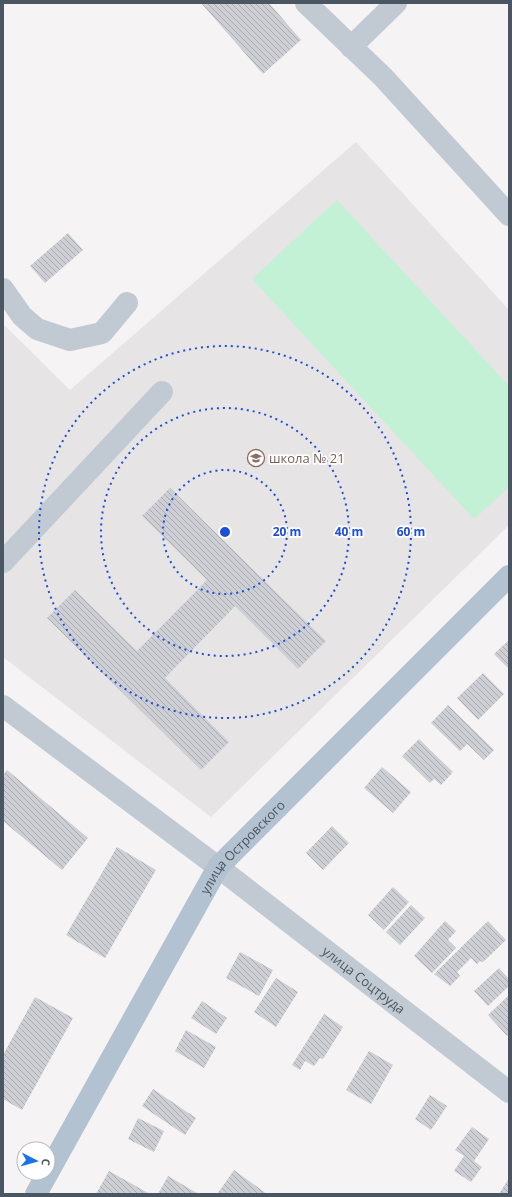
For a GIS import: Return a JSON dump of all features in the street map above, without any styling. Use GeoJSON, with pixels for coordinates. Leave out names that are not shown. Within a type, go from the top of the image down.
{"type":"FeatureCollection","features":[{"type":"Feature","properties":{"kind":"main road","name":"улица Островского"},"geometry":{"type":"LineString","coordinates":[[36,1194],[218,867],[509,576]]}},
{"type":"Feature","properties":{"kind":"street"},"geometry":{"type":"LineString","coordinates":[[306,3],[383,77],[509,215]]}},
{"type":"Feature","properties":{"kind":"street"},"geometry":{"type":"LineString","coordinates":[[352,47],[396,3]]}},
{"type":"Feature","properties":{"kind":"street"},"geometry":{"type":"LineString","coordinates":[[3,289],[22,316],[37,330],[70,340],[102,333],[127,303]]}},
{"type":"Feature","properties":{"kind":"street"},"geometry":{"type":"LineString","coordinates":[[3,562],[162,392]]}},
{"type":"Feature","properties":{"kind":"street","name":"улица Соцтруда"},"geometry":{"type":"LineString","coordinates":[[3,706],[218,867],[509,1092]]}},
{"type":"Feature","properties":{"kind":"shaded area","name":"школа № 21"},"geometry":{"type":"Polygon","coordinates":[[[356,142],[509,310],[509,525],[211,817],[3,657],[3,324],[70,390],[356,142]]]}},
{"type":"Feature","properties":{"kind":"green space"},"geometry":{"type":"Polygon","coordinates":[[[337,200],[509,386],[509,487],[474,519],[252,279],[337,200]]]}},
{"type":"Feature","properties":{"kind":"building"},"geometry":{"type":"Polygon","coordinates":[[[201,3],[269,3],[301,40],[263,74],[201,3]]]}},
{"type":"Feature","properties":{"kind":"building"},"geometry":{"type":"Polygon","coordinates":[[[68,233],[83,250],[45,283],[30,266],[68,233]]]}},
{"type":"Feature","properties":{"kind":"building"},"geometry":{"type":"Polygon","coordinates":[[[170,488],[326,641],[298,669],[235,606],[165,678],[229,742],[201,770],[47,618],[75,590],[137,651],[207,580],[142,516],[170,488]]]}},
{"type":"Feature","properties":{"kind":"building"},"geometry":{"type":"Polygon","coordinates":[[[509,640],[509,669],[494,654],[509,640]]]}},
{"type":"Feature","properties":{"kind":"building"},"geometry":{"type":"Polygon","coordinates":[[[483,673],[504,694],[478,720],[457,698],[483,673]]]}},
{"type":"Feature","properties":{"kind":"building"},"geometry":{"type":"Polygon","coordinates":[[[448,705],[494,750],[484,760],[467,744],[460,751],[431,723],[448,705]]]}},
{"type":"Feature","properties":{"kind":"building"},"geometry":{"type":"Polygon","coordinates":[[[419,739],[453,772],[441,785],[434,779],[430,783],[402,756],[419,739]]]}},
{"type":"Feature","properties":{"kind":"building"},"geometry":{"type":"Polygon","coordinates":[[[382,767],[411,792],[393,813],[364,788],[382,767]]]}},
{"type":"Feature","properties":{"kind":"building"},"geometry":{"type":"Polygon","coordinates":[[[7,770],[88,838],[62,870],[3,821],[3,775],[7,770]]]}},
{"type":"Feature","properties":{"kind":"building"},"geometry":{"type":"Polygon","coordinates":[[[332,826],[349,843],[323,870],[306,853],[332,826]]]}},
{"type":"Feature","properties":{"kind":"building"},"geometry":{"type":"Polygon","coordinates":[[[117,847],[156,870],[105,958],[66,935],[117,847]]]}},
{"type":"Feature","properties":{"kind":"building"},"geometry":{"type":"Polygon","coordinates":[[[393,887],[409,902],[384,930],[368,915],[393,887]]]}},
{"type":"Feature","properties":{"kind":"building"},"geometry":{"type":"Polygon","coordinates":[[[411,905],[425,918],[400,945],[386,932],[411,905]]]}},
{"type":"Feature","properties":{"kind":"building"},"geometry":{"type":"Polygon","coordinates":[[[445,921],[456,931],[448,940],[456,948],[432,973],[414,956],[445,921]]]}},
{"type":"Feature","properties":{"kind":"building"},"geometry":{"type":"Polygon","coordinates":[[[488,921],[506,940],[483,962],[480,961],[477,964],[471,958],[457,972],[460,976],[450,986],[434,974],[488,921]]]}},
{"type":"Feature","properties":{"kind":"building"},"geometry":{"type":"Polygon","coordinates":[[[240,952],[273,970],[259,996],[226,978],[240,952]]]}},
{"type":"Feature","properties":{"kind":"building"},"geometry":{"type":"Polygon","coordinates":[[[499,968],[509,979],[509,986],[488,1006],[474,991],[499,968]]]}},
{"type":"Feature","properties":{"kind":"building"},"geometry":{"type":"Polygon","coordinates":[[[276,978],[298,992],[276,1027],[254,1012],[276,978]]]}},
{"type":"Feature","properties":{"kind":"building"},"geometry":{"type":"Polygon","coordinates":[[[509,995],[509,1034],[507,1036],[488,1015],[509,995]]]}},
{"type":"Feature","properties":{"kind":"building"},"geometry":{"type":"Polygon","coordinates":[[[35,997],[73,1018],[22,1110],[3,1099],[3,1055],[35,997]]]}},
{"type":"Feature","properties":{"kind":"building"},"geometry":{"type":"Polygon","coordinates":[[[202,1001],[227,1018],[216,1034],[191,1018],[202,1001]]]}},
{"type":"Feature","properties":{"kind":"building"},"geometry":{"type":"Polygon","coordinates":[[[324,1014],[343,1027],[323,1059],[320,1058],[314,1066],[305,1061],[300,1070],[292,1065],[324,1014]]]}},
{"type":"Feature","properties":{"kind":"building"},"geometry":{"type":"Polygon","coordinates":[[[186,1030],[216,1047],[204,1068],[175,1051],[186,1030]]]}},
{"type":"Feature","properties":{"kind":"building"},"geometry":{"type":"Polygon","coordinates":[[[369,1051],[393,1065],[371,1104],[346,1090],[369,1051]]]}},
{"type":"Feature","properties":{"kind":"building"},"geometry":{"type":"Polygon","coordinates":[[[153,1089],[196,1118],[185,1135],[142,1106],[153,1089]]]}},
{"type":"Feature","properties":{"kind":"building"},"geometry":{"type":"Polygon","coordinates":[[[430,1095],[447,1106],[431,1130],[415,1119],[430,1095]]]}},
{"type":"Feature","properties":{"kind":"building"},"geometry":{"type":"Polygon","coordinates":[[[138,1118],[164,1131],[154,1152],[128,1139],[138,1118]]]}},
{"type":"Feature","properties":{"kind":"building"},"geometry":{"type":"Polygon","coordinates":[[[472,1127],[489,1139],[474,1161],[482,1167],[471,1182],[454,1171],[464,1156],[455,1150],[472,1127]]]}},
{"type":"Feature","properties":{"kind":"building"},"geometry":{"type":"Polygon","coordinates":[[[234,1170],[267,1194],[218,1193],[234,1170]]]}},
{"type":"Feature","properties":{"kind":"building"},"geometry":{"type":"Polygon","coordinates":[[[109,1171],[150,1194],[96,1194],[109,1171]]]}},
{"type":"Feature","properties":{"kind":"building"},"geometry":{"type":"Polygon","coordinates":[[[168,1176],[197,1193],[197,1194],[158,1194],[168,1176]]]}},
{"type":"Feature","properties":{"kind":"building"},"geometry":{"type":"Polygon","coordinates":[[[509,1178],[509,1194],[499,1194],[509,1178]]]}},
{"type":"Feature","properties":{"kind":"place","name":"школа № 21"},"geometry":{"type":"Point","coordinates":[256,458]}}]}
